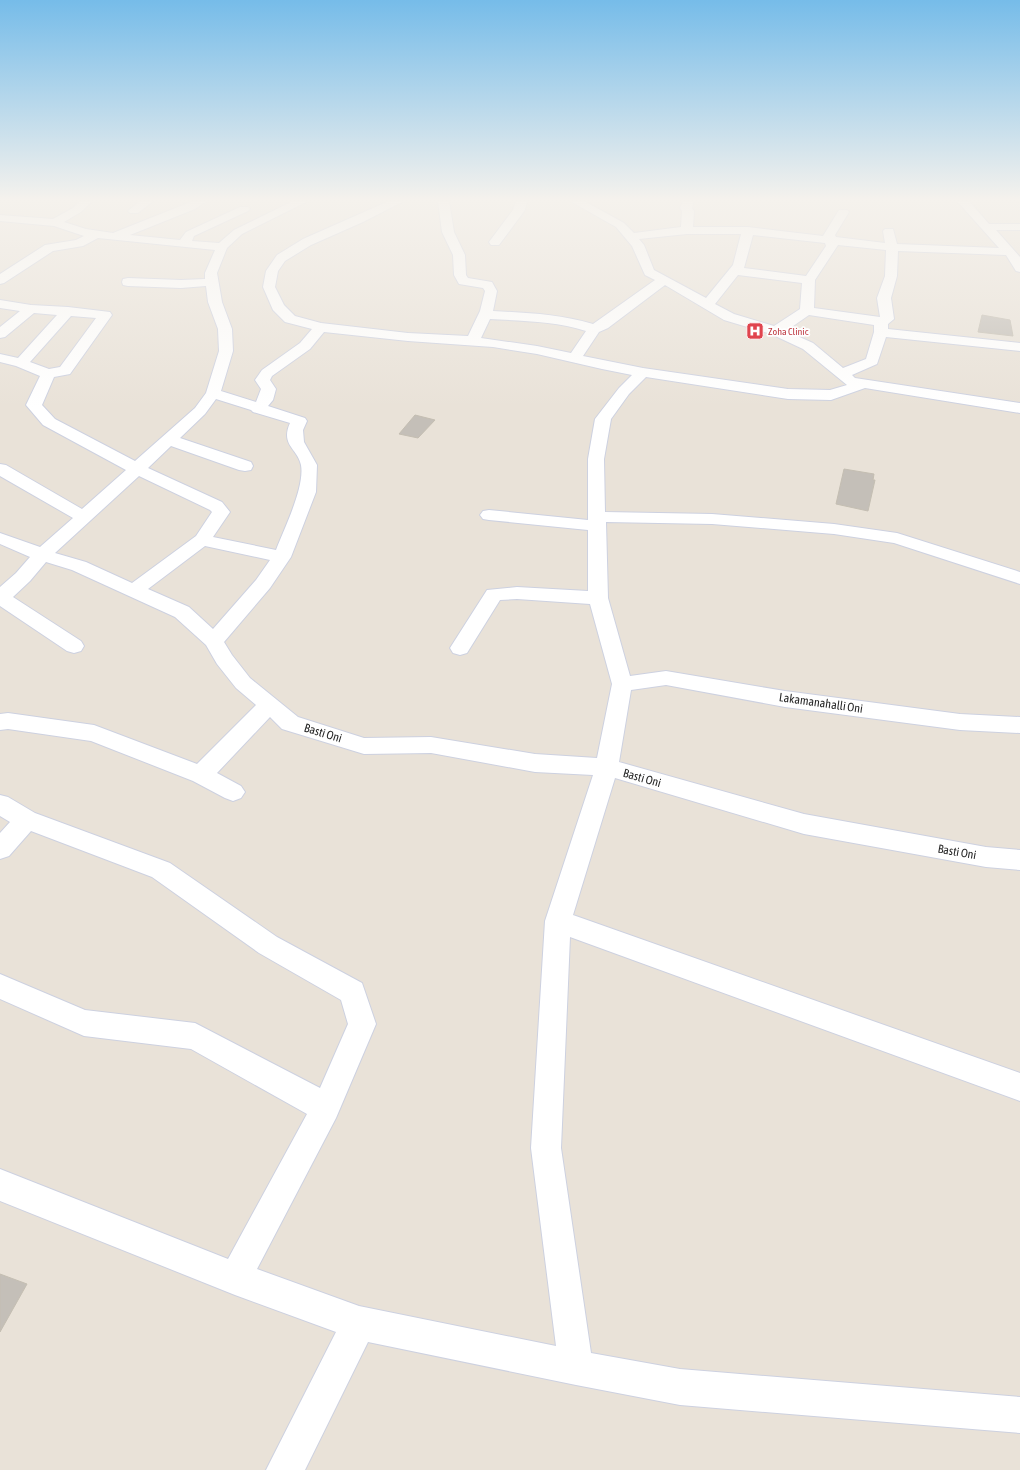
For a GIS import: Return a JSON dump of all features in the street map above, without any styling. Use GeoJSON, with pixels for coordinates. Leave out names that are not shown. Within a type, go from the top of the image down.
{"type":"FeatureCollection","features":[{"type":"Feature","properties":{"kind":"street"},"geometry":{"type":"LineString","coordinates":[[0,280],[16,270]]}},
{"type":"Feature","properties":{"kind":"street"},"geometry":{"type":"LineString","coordinates":[[74,646],[0,598],[24,577],[42,555],[170,440],[200,411],[213,393],[226,351],[224,329],[215,302],[211,273],[212,270]]}},
{"type":"Feature","properties":{"kind":"street"},"geometry":{"type":"LineString","coordinates":[[273,270],[269,287],[278,307],[290,319],[321,327],[408,338],[472,341],[537,350],[574,359],[643,372],[788,394],[831,395],[864,384]]}},
{"type":"Feature","properties":{"kind":"street"},"geometry":{"type":"LineString","coordinates":[[460,270],[460,275],[464,281],[487,285],[491,290],[490,304],[482,326],[472,341]]}},
{"type":"Feature","properties":{"kind":"street"},"geometry":{"type":"LineString","coordinates":[[648,270],[649,272],[729,317],[776,331],[808,346],[850,381],[1020,408]]}},
{"type":"Feature","properties":{"kind":"street"},"geometry":{"type":"LineString","coordinates":[[807,311],[809,280],[816,270]]}},
{"type":"Feature","properties":{"kind":"street"},"geometry":{"type":"LineString","coordinates":[[842,374],[872,360],[881,327],[887,319],[884,298],[891,276],[891,270]]}},
{"type":"Feature","properties":{"kind":"street"},"geometry":{"type":"LineString","coordinates":[[708,304],[734,271],[809,280]]}},
{"type":"Feature","properties":{"kind":"street"},"geometry":{"type":"LineString","coordinates":[[574,359],[594,329],[603,325],[664,280]]}},
{"type":"Feature","properties":{"kind":"street"},"geometry":{"type":"LineString","coordinates":[[128,282],[181,284],[212,282]]}},
{"type":"Feature","properties":{"kind":"street"},"geometry":{"type":"LineString","coordinates":[[0,304],[31,310],[68,311],[105,315],[65,371],[48,374],[21,363],[0,358]]}},
{"type":"Feature","properties":{"kind":"street"},"geometry":{"type":"LineString","coordinates":[[0,334],[31,310]]}},
{"type":"Feature","properties":{"kind":"street"},"geometry":{"type":"LineString","coordinates":[[21,363],[68,311]]}},
{"type":"Feature","properties":{"kind":"street"},"geometry":{"type":"LineString","coordinates":[[776,331],[807,311],[881,327],[1020,347]]}},
{"type":"Feature","properties":{"kind":"street"},"geometry":{"type":"LineString","coordinates":[[485,315],[548,318],[569,321],[594,329]]}},
{"type":"Feature","properties":{"kind":"street"},"geometry":{"type":"LineString","coordinates":[[258,409],[265,400],[269,388],[262,380],[264,377],[306,346],[321,327]]}},
{"type":"Feature","properties":{"kind":"street"},"geometry":{"type":"LineString","coordinates":[[576,1368],[546,1148],[558,921],[607,767],[622,684],[598,598],[596,459],[603,419],[624,391],[643,372]]}},
{"type":"Feature","properties":{"kind":"street"},"geometry":{"type":"LineString","coordinates":[[48,374],[34,405],[49,422],[138,469],[216,506],[221,512],[202,540],[135,590]]}},
{"type":"Feature","properties":{"kind":"street"},"geometry":{"type":"LineString","coordinates":[[213,393],[258,409],[299,421],[295,430],[296,442],[309,465],[307,492],[282,557],[263,584],[214,641]]}},
{"type":"Feature","properties":{"kind":"street"},"geometry":{"type":"LineString","coordinates":[[170,440],[245,466]]}},
{"type":"Feature","properties":{"kind":"street"},"geometry":{"type":"LineString","coordinates":[[0,468],[84,517]]}},
{"type":"Feature","properties":{"kind":"street"},"geometry":{"type":"LineString","coordinates":[[489,515],[597,522],[712,519],[834,528],[897,538],[1020,578]]}},
{"type":"Feature","properties":{"kind":"street","name":"Basti Oni"},"geometry":{"type":"LineString","coordinates":[[0,538],[42,555],[79,566],[182,612],[214,641],[224,659],[243,682],[290,723],[364,746],[431,745],[535,763],[607,767],[804,824],[986,857],[1020,860]]}},
{"type":"Feature","properties":{"kind":"street"},"geometry":{"type":"LineString","coordinates":[[202,540],[282,557]]}},
{"type":"Feature","properties":{"kind":"street"},"geometry":{"type":"LineString","coordinates":[[460,648],[494,594],[517,593],[598,598]]}},
{"type":"Feature","properties":{"kind":"street","name":"Lakamanahalli Oni"},"geometry":{"type":"LineString","coordinates":[[622,684],[666,678],[785,699],[960,722],[1020,725]]}},
{"type":"Feature","properties":{"kind":"street"},"geometry":{"type":"LineString","coordinates":[[200,775],[268,704]]}},
{"type":"Feature","properties":{"kind":"street"},"geometry":{"type":"LineString","coordinates":[[0,722],[8,721],[94,733],[200,775],[233,792]]}},
{"type":"Feature","properties":{"kind":"street"},"geometry":{"type":"LineString","coordinates":[[0,804],[27,820],[161,870],[268,945],[352,992],[362,1024],[326,1108],[235,1278]]}},
{"type":"Feature","properties":{"kind":"street"},"geometry":{"type":"LineString","coordinates":[[0,849],[27,820]]}},
{"type":"Feature","properties":{"kind":"street"},"geometry":{"type":"LineString","coordinates":[[558,921],[1020,1087]]}},
{"type":"Feature","properties":{"kind":"street"},"geometry":{"type":"LineString","coordinates":[[0,986],[84,1024],[195,1036],[326,1108]]}},
{"type":"Feature","properties":{"kind":"street"},"geometry":{"type":"LineString","coordinates":[[0,1185],[235,1278],[359,1323],[576,1368],[680,1387],[1020,1415]]}},
{"type":"Feature","properties":{"kind":"street"},"geometry":{"type":"LineString","coordinates":[[285,1470],[359,1323]]}},
{"type":"Feature","properties":{"kind":"building"},"geometry":{"type":"Polygon","coordinates":[[[982,315],[1010,320],[1013,336],[978,332],[982,315]]]}},
{"type":"Feature","properties":{"kind":"building"},"geometry":{"type":"Polygon","coordinates":[[[415,415],[435,420],[418,438],[399,434],[415,415]]]}},
{"type":"Feature","properties":{"kind":"building"},"geometry":{"type":"Polygon","coordinates":[[[844,469],[874,474],[873,480],[875,480],[868,511],[836,504],[844,469]]]}},
{"type":"Feature","properties":{"kind":"building"},"geometry":{"type":"Polygon","coordinates":[[[0,1274],[27,1284],[0,1332],[0,1274]]]}},
{"type":"Feature","properties":{"kind":"place","name":"Zoha Clinic"},"geometry":{"type":"Point","coordinates":[755,331]}}]}
